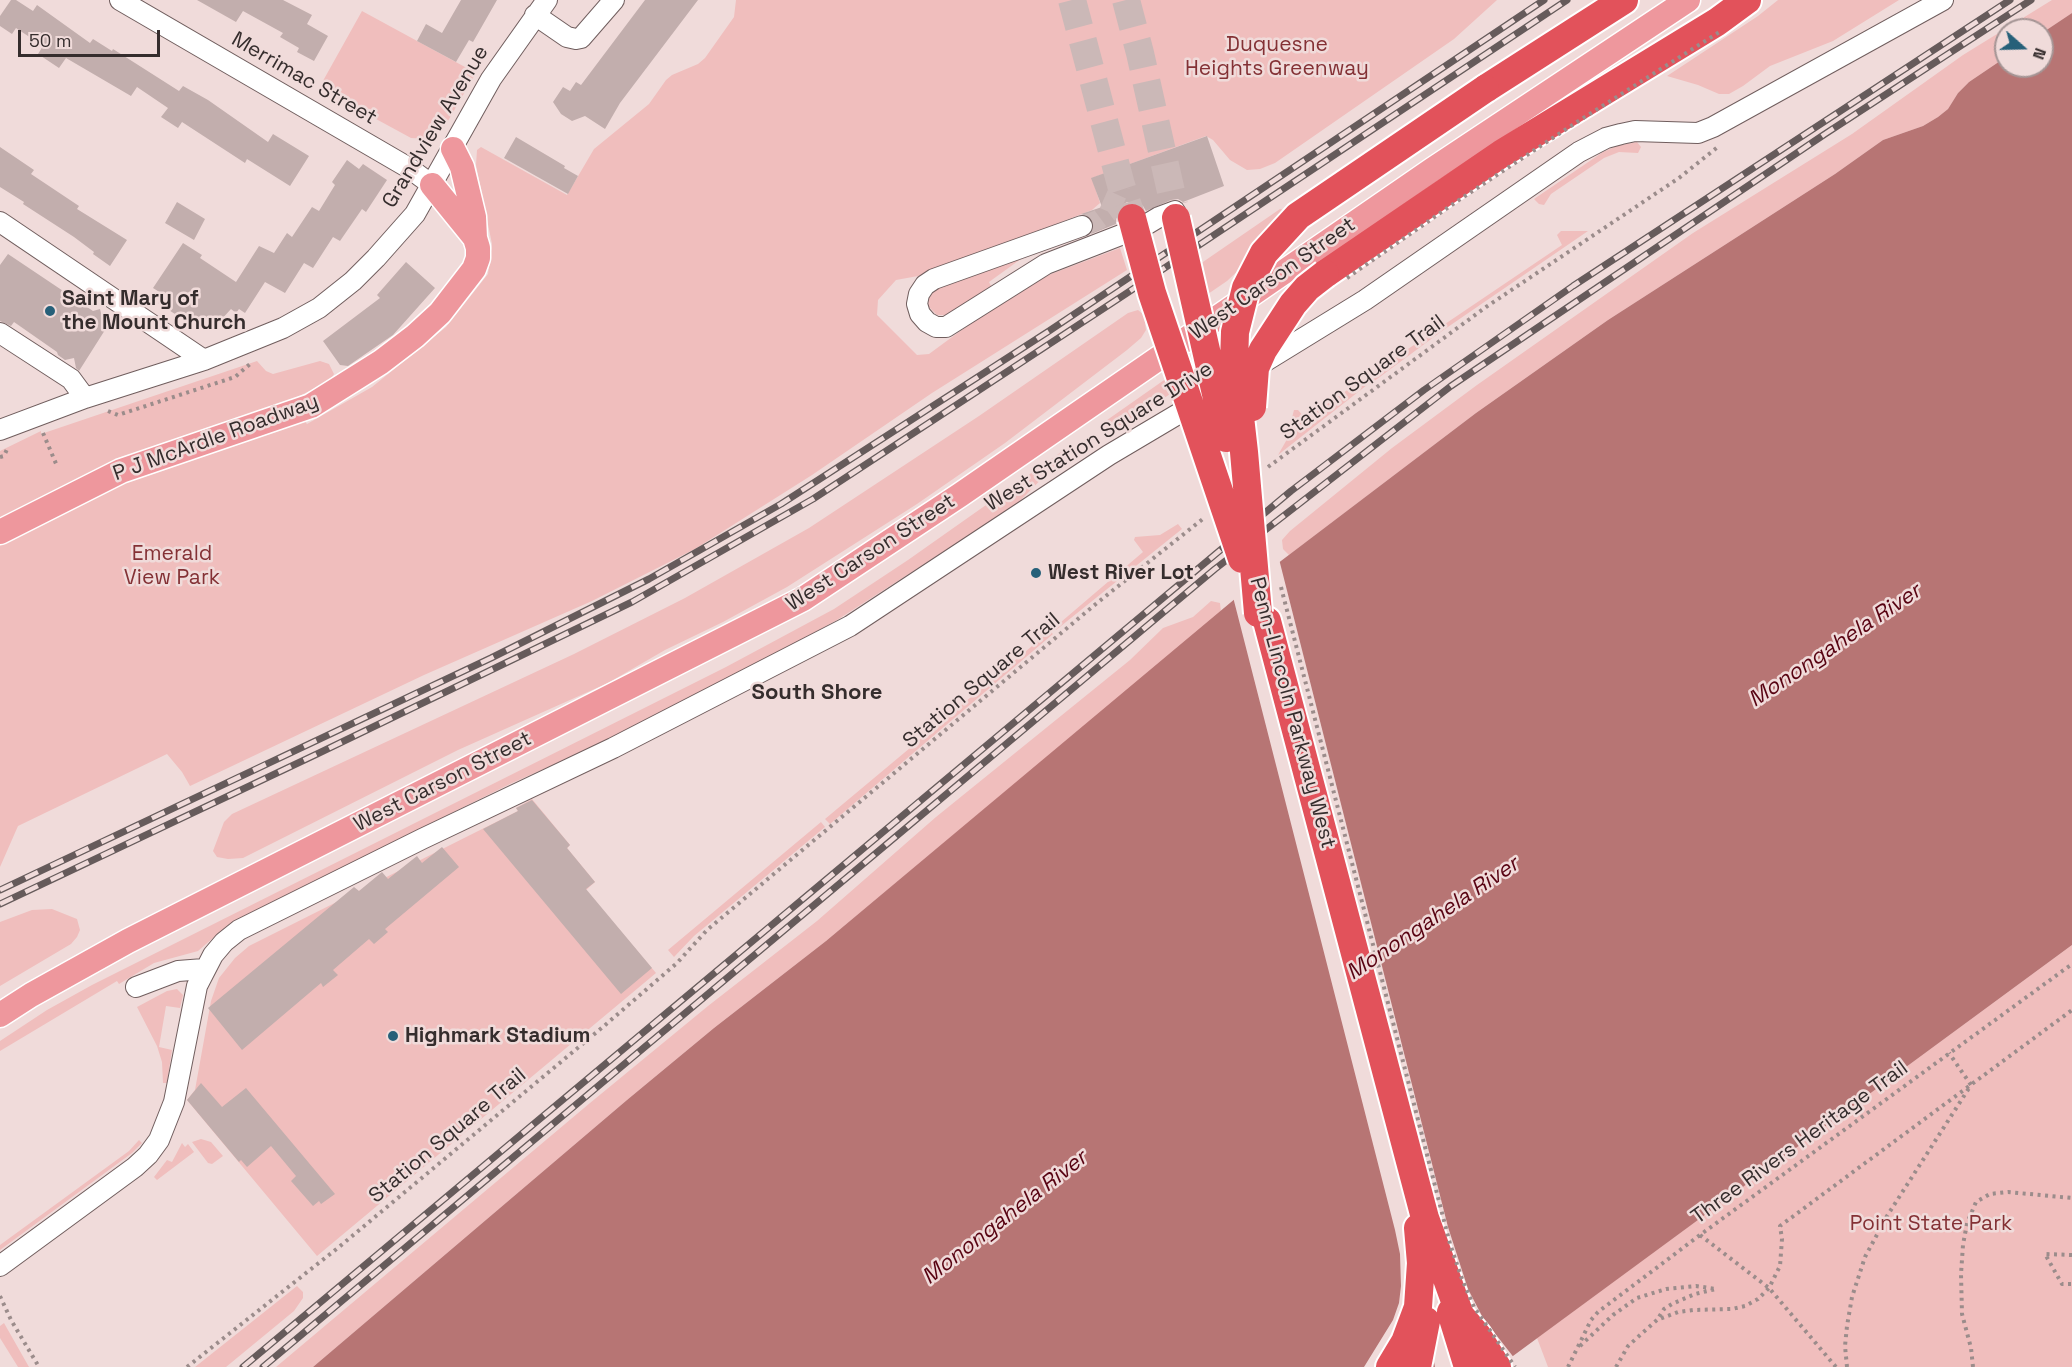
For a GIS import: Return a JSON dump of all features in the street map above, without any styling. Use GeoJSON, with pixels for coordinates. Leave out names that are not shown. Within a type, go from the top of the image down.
{"type":"FeatureCollection","features":[{"type":"Feature","properties":{"kind":"highway"},"geometry":{"type":"LineString","coordinates":[[1263,617],[1234,364],[1235,332],[1239,309],[1246,288],[1270,245],[1298,216],[1485,89],[1624,0]]}},
{"type":"Feature","properties":{"kind":"highway"},"geometry":{"type":"LineString","coordinates":[[1263,617],[1252,407],[1253,381],[1255,368],[1263,350],[1282,319],[1307,288],[1325,274],[1501,154],[1719,26],[1747,0]]}},
{"type":"Feature","properties":{"kind":"highway","name":"Penn-Lincoln Parkway West"},"geometry":{"type":"LineString","coordinates":[[1175,211],[1230,455],[1263,617],[1420,1210]]}},
{"type":"Feature","properties":{"kind":"highway","name":"Penn-Lincoln Parkway West"},"geometry":{"type":"LineString","coordinates":[[1132,218],[1152,293],[1263,617]]}},
{"type":"Feature","properties":{"kind":"highway"},"geometry":{"type":"LineString","coordinates":[[1420,1210],[1460,1315],[1467,1362]]}},
{"type":"Feature","properties":{"kind":"highway"},"geometry":{"type":"LineString","coordinates":[[1420,1210],[1467,1362]]}},
{"type":"Feature","properties":{"kind":"highway"},"geometry":{"type":"LineString","coordinates":[[1390,1367],[1405,1342],[1418,1307],[1421,1263],[1420,1210]]}},
{"type":"Feature","properties":{"kind":"highway"},"geometry":{"type":"LineString","coordinates":[[1417,1367],[1428,1299],[1429,1254],[1420,1210]]}},
{"type":"Feature","properties":{"kind":"highway"},"geometry":{"type":"LineString","coordinates":[[1460,1315],[1477,1335],[1497,1367]]}},
{"type":"Feature","properties":{"kind":"main road","name":"West Carson Street"},"geometry":{"type":"LineString","coordinates":[[0,1015],[31,994],[128,941],[803,599],[951,501],[1432,170],[1688,0]]}},
{"type":"Feature","properties":{"kind":"main road","name":"P J McArdle Roadway"},"geometry":{"type":"LineString","coordinates":[[0,532],[121,471],[311,406],[381,362],[440,314],[474,269],[478,258],[474,216],[462,167],[453,149]]}},
{"type":"Feature","properties":{"kind":"main road"},"geometry":{"type":"LineString","coordinates":[[432,185],[475,237]]}},
{"type":"Feature","properties":{"kind":"street","name":"Merrimac Street"},"geometry":{"type":"LineString","coordinates":[[120,0],[362,141],[432,185]]}},
{"type":"Feature","properties":{"kind":"street"},"geometry":{"type":"LineString","coordinates":[[543,4],[567,37],[576,39],[581,38],[614,0]]}},
{"type":"Feature","properties":{"kind":"street","name":"West Station Square Drive"},"geometry":{"type":"LineString","coordinates":[[0,1266],[135,1167],[159,1140],[174,1102],[192,1005],[204,969],[224,942],[250,925],[613,748],[850,626],[1109,455],[1365,300],[1579,153],[1606,138],[1635,131],[1698,133],[1713,127],[1943,0]]}},
{"type":"Feature","properties":{"kind":"street","name":"Grandview Avenue"},"geometry":{"type":"LineString","coordinates":[[0,430],[85,398],[204,360],[283,328],[319,308],[353,281],[415,214],[491,79],[543,4]]}},
{"type":"Feature","properties":{"kind":"street"},"geometry":{"type":"LineString","coordinates":[[1082,226],[934,279],[925,285],[919,294],[917,304],[920,314],[936,327],[946,327],[1046,264],[1144,226],[1158,217],[1175,211]]}},
{"type":"Feature","properties":{"kind":"street"},"geometry":{"type":"LineString","coordinates":[[0,222],[204,360]]}},
{"type":"Feature","properties":{"kind":"street"},"geometry":{"type":"LineString","coordinates":[[0,333],[71,379],[85,398]]}},
{"type":"Feature","properties":{"kind":"street"},"geometry":{"type":"LineString","coordinates":[[136,987],[178,971],[204,969]]}},
{"type":"Feature","properties":{"kind":"path"},"geometry":{"type":"LineString","coordinates":[[1343,281],[1456,202],[1719,26]]}},
{"type":"Feature","properties":{"kind":"path","name":"Station Square Trail"},"geometry":{"type":"LineString","coordinates":[[1261,472],[1486,307],[1679,178],[1720,145]]}},
{"type":"Feature","properties":{"kind":"path"},"geometry":{"type":"LineString","coordinates":[[41,430],[57,466]]}},
{"type":"Feature","properties":{"kind":"path","name":"Station Square Trail"},"geometry":{"type":"LineString","coordinates":[[187,1367],[339,1247],[604,1026],[677,963],[707,930],[1097,603],[1209,514]]}},
{"type":"Feature","properties":{"kind":"path"},"geometry":{"type":"LineString","coordinates":[[1280,584],[1450,1244],[1461,1280],[1474,1307],[1515,1367]]}},
{"type":"Feature","properties":{"kind":"path","name":"Three Rivers Heritage Trail"},"geometry":{"type":"LineString","coordinates":[[1568,1367],[1598,1312],[2072,964]]}},
{"type":"Feature","properties":{"kind":"path"},"geometry":{"type":"LineString","coordinates":[[1657,1320],[1678,1312],[1732,1309],[1745,1306],[1758,1299],[1769,1288],[1780,1266],[1782,1239],[1780,1226],[2072,1010]]}},
{"type":"Feature","properties":{"kind":"path"},"geometry":{"type":"LineString","coordinates":[[1948,1053],[1971,1084]]}},
{"type":"Feature","properties":{"kind":"path"},"geometry":{"type":"LineString","coordinates":[[1847,1367],[1845,1346],[1847,1326],[1857,1279],[1865,1257],[1887,1216],[1971,1084]]}},
{"type":"Feature","properties":{"kind":"path"},"geometry":{"type":"LineString","coordinates":[[1973,1367],[1971,1348],[1962,1314],[1961,1274],[1967,1224],[1976,1202],[1990,1194],[2008,1192],[2072,1198]]}},
{"type":"Feature","properties":{"kind":"path"},"geometry":{"type":"LineString","coordinates":[[1700,1235],[1769,1288],[1836,1367]]}},
{"type":"Feature","properties":{"kind":"path"},"geometry":{"type":"LineString","coordinates":[[2072,1254],[2045,1254],[2062,1284],[2072,1284]]}},
{"type":"Feature","properties":{"kind":"path"},"geometry":{"type":"LineString","coordinates":[[1578,1348],[1612,1315],[1637,1298],[1666,1289],[1696,1286],[1716,1289],[1695,1294],[1664,1309],[1657,1320],[1628,1346],[1616,1367]]}},
{"type":"Feature","properties":{"kind":"path"},"geometry":{"type":"LineString","coordinates":[[0,1296],[11,1320],[39,1367]]}},
{"type":"Feature","properties":{"kind":"green space"},"geometry":{"type":"Polygon","coordinates":[[[736,0],[1497,0],[1454,39],[1275,163],[1260,169],[1247,170],[1230,160],[1213,140],[1206,136],[1092,178],[1100,203],[1092,210],[929,274],[896,280],[878,300],[877,315],[917,355],[929,354],[1012,293],[1051,274],[1120,248],[1127,270],[932,393],[812,475],[695,549],[592,601],[424,675],[190,786],[167,754],[18,826],[0,867],[0,451],[41,431],[41,434],[257,361],[266,371],[273,374],[320,361],[329,364],[334,374],[330,381],[289,401],[307,424],[372,387],[446,327],[488,274],[492,244],[476,165],[477,150],[481,147],[567,195],[594,149],[649,104],[672,75],[698,64],[705,58],[734,17],[736,0]]]}},
{"type":"Feature","properties":{"kind":"green space"},"geometry":{"type":"Polygon","coordinates":[[[1778,0],[1899,0],[1833,41],[1770,66],[1729,94],[1719,94],[1667,76],[1758,16],[1778,0]]]}},
{"type":"Feature","properties":{"kind":"green space"},"geometry":{"type":"Polygon","coordinates":[[[2052,0],[2072,0],[2072,13],[2054,25],[2054,18],[2023,18],[2052,0]]]}},
{"type":"Feature","properties":{"kind":"green space"},"geometry":{"type":"Polygon","coordinates":[[[362,11],[476,73],[445,126],[427,139],[411,138],[319,88],[362,11]]]}},
{"type":"Feature","properties":{"kind":"green space"},"geometry":{"type":"Polygon","coordinates":[[[1994,36],[1994,65],[1969,82],[1958,93],[1948,109],[1938,117],[1923,126],[1883,140],[1835,174],[1608,320],[1476,413],[1289,555],[1283,549],[1282,540],[1290,531],[1392,448],[1477,385],[1693,233],[1852,134],[1963,55],[1994,36]]]}},
{"type":"Feature","properties":{"kind":"green space"},"geometry":{"type":"Polygon","coordinates":[[[1637,142],[1641,147],[1638,153],[1619,152],[1604,158],[1551,194],[1544,205],[1534,199],[1603,152],[1617,146],[1637,142]]]}},
{"type":"Feature","properties":{"kind":"green space"},"geometry":{"type":"Polygon","coordinates":[[[1280,209],[1284,210],[1257,241],[1243,266],[1208,294],[1200,264],[1280,209]]]}},
{"type":"Feature","properties":{"kind":"green space"},"geometry":{"type":"Polygon","coordinates":[[[1561,231],[1588,231],[1442,331],[1373,382],[1369,378],[1368,376],[1562,245],[1557,235],[1561,231]]]}},
{"type":"Feature","properties":{"kind":"green space"},"geometry":{"type":"Polygon","coordinates":[[[1025,256],[989,282],[991,286],[947,315],[937,315],[928,306],[929,295],[935,287],[1025,256]]]}},
{"type":"Feature","properties":{"kind":"green space"},"geometry":{"type":"Polygon","coordinates":[[[1138,310],[1144,315],[1146,330],[1141,338],[1127,350],[1005,443],[917,504],[787,587],[665,650],[608,683],[458,750],[243,858],[217,857],[213,851],[224,822],[232,814],[574,654],[685,598],[809,528],[979,416],[1128,313],[1138,310]]]}},
{"type":"Feature","properties":{"kind":"green space"},"geometry":{"type":"Polygon","coordinates":[[[1167,378],[1172,393],[1106,434],[1100,425],[1167,378]]]}},
{"type":"Feature","properties":{"kind":"green space"},"geometry":{"type":"Polygon","coordinates":[[[1363,379],[1367,385],[1278,455],[1286,441],[1294,410],[1298,410],[1306,419],[1363,379]]]}},
{"type":"Feature","properties":{"kind":"green space"},"geometry":{"type":"Polygon","coordinates":[[[1064,450],[1059,461],[1016,505],[837,620],[749,669],[596,746],[512,783],[254,911],[228,925],[198,951],[154,963],[119,984],[117,981],[0,1051],[0,1041],[47,1010],[92,985],[726,667],[834,609],[1064,450]]]}},
{"type":"Feature","properties":{"kind":"green space"},"geometry":{"type":"Polygon","coordinates":[[[1178,524],[1182,529],[1056,630],[1054,628],[1143,552],[1134,540],[1135,537],[1160,535],[1178,524]]]}},
{"type":"Feature","properties":{"kind":"green space"},"geometry":{"type":"Polygon","coordinates":[[[1211,601],[1220,603],[1221,612],[826,941],[714,1028],[627,1100],[313,1367],[276,1367],[590,1103],[708,1006],[817,921],[936,817],[1130,660],[1163,628],[1193,617],[1211,601]]]}},
{"type":"Feature","properties":{"kind":"green space"},"geometry":{"type":"Polygon","coordinates":[[[1050,631],[1053,634],[830,824],[825,819],[1050,631]]]}},
{"type":"Feature","properties":{"kind":"green space","name":"Highmark Stadium"},"geometry":{"type":"Polygon","coordinates":[[[532,799],[570,845],[567,848],[595,882],[586,890],[656,973],[317,1256],[187,1100],[195,1090],[211,1001],[219,978],[235,958],[249,946],[518,811],[516,808],[532,799]]]}},
{"type":"Feature","properties":{"kind":"green space"},"geometry":{"type":"Polygon","coordinates":[[[821,822],[825,827],[694,936],[674,957],[668,950],[821,822]]]}},
{"type":"Feature","properties":{"kind":"green space"},"geometry":{"type":"Polygon","coordinates":[[[52,909],[77,919],[80,930],[77,937],[71,944],[0,986],[0,922],[32,910],[52,909]]]}},
{"type":"Feature","properties":{"kind":"green space","name":"Point State Park"},"geometry":{"type":"Polygon","coordinates":[[[2072,945],[2072,1367],[1548,1367],[1537,1338],[2072,945]]]}},
{"type":"Feature","properties":{"kind":"green space"},"geometry":{"type":"Polygon","coordinates":[[[177,989],[183,995],[180,1008],[166,1006],[159,1047],[172,1050],[167,1083],[163,1083],[162,1062],[157,1046],[137,1007],[167,991],[177,989]]]}},
{"type":"Feature","properties":{"kind":"green space"},"geometry":{"type":"Polygon","coordinates":[[[201,1139],[211,1142],[223,1156],[212,1164],[208,1163],[192,1142],[201,1139]]]}},
{"type":"Feature","properties":{"kind":"green space"},"geometry":{"type":"Polygon","coordinates":[[[139,1140],[142,1143],[132,1153],[0,1250],[0,1245],[129,1151],[139,1140]]]}},
{"type":"Feature","properties":{"kind":"green space"},"geometry":{"type":"Polygon","coordinates":[[[182,1143],[185,1147],[188,1144],[194,1152],[157,1180],[154,1177],[167,1160],[172,1162],[182,1143]]]}},
{"type":"Feature","properties":{"kind":"green space"},"geometry":{"type":"Polygon","coordinates":[[[297,1286],[303,1292],[303,1298],[294,1311],[226,1367],[195,1367],[297,1286]]]}},
{"type":"Feature","properties":{"kind":"green space"},"geometry":{"type":"Polygon","coordinates":[[[4,1323],[29,1367],[18,1367],[0,1338],[0,1326],[4,1323]]]}},
{"type":"Feature","properties":{"kind":"water","name":"Monongahela River"},"geometry":{"type":"Polygon","coordinates":[[[2072,13],[2072,945],[1498,1367],[313,1367],[627,1100],[714,1028],[826,941],[1273,567],[1476,413],[1608,320],[1835,174],[1883,140],[1923,126],[1938,117],[1948,109],[1958,93],[1969,82],[1994,65],[1994,78],[2054,78],[2054,25],[2072,13]]]}},
{"type":"Feature","properties":{"kind":"pier"},"geometry":{"type":"Polygon","coordinates":[[[1279,559],[1448,1227],[1468,1289],[1483,1318],[1515,1359],[1503,1367],[1435,1367],[1433,1357],[1430,1367],[1364,1367],[1393,1320],[1399,1303],[1400,1254],[1233,597],[1279,559]]]}},
{"type":"Feature","properties":{"kind":"building"},"geometry":{"type":"Polygon","coordinates":[[[11,0],[16,0],[33,11],[37,5],[90,43],[93,39],[112,51],[113,49],[179,91],[183,86],[208,100],[268,142],[273,134],[309,156],[290,186],[247,159],[245,163],[182,122],[178,128],[161,117],[168,108],[137,87],[131,96],[66,58],[59,68],[38,54],[43,46],[16,28],[12,34],[0,26],[0,16],[11,0]]]}},
{"type":"Feature","properties":{"kind":"building"},"geometry":{"type":"Polygon","coordinates":[[[197,0],[283,0],[312,15],[307,24],[328,36],[314,61],[297,52],[299,48],[280,37],[283,33],[243,11],[236,22],[197,0]]]}},
{"type":"Feature","properties":{"kind":"building"},"geometry":{"type":"Polygon","coordinates":[[[461,0],[497,0],[473,42],[469,40],[456,62],[417,41],[426,24],[442,33],[461,0]]]}},
{"type":"Feature","properties":{"kind":"building"},"geometry":{"type":"Polygon","coordinates":[[[645,0],[698,0],[620,103],[605,129],[585,116],[572,121],[561,114],[553,102],[563,87],[570,91],[576,82],[581,85],[645,0]]]}},
{"type":"Feature","properties":{"kind":"building"},"geometry":{"type":"Polygon","coordinates":[[[1207,136],[1224,186],[1183,202],[1178,199],[1171,200],[1146,211],[1137,202],[1127,202],[1116,213],[1116,224],[1091,234],[1094,228],[1093,221],[1081,214],[1102,207],[1091,178],[1207,136]]]}},
{"type":"Feature","properties":{"kind":"building"},"geometry":{"type":"Polygon","coordinates":[[[516,137],[578,176],[568,194],[504,158],[516,137]]]}},
{"type":"Feature","properties":{"kind":"building"},"geometry":{"type":"Polygon","coordinates":[[[0,147],[34,170],[31,174],[79,206],[77,209],[127,240],[110,266],[74,237],[0,187],[0,147]]]}},
{"type":"Feature","properties":{"kind":"building"},"geometry":{"type":"Polygon","coordinates":[[[347,160],[359,169],[363,164],[387,180],[366,212],[362,209],[340,241],[333,237],[313,268],[304,263],[285,293],[265,282],[245,313],[239,309],[236,313],[231,309],[221,320],[217,318],[211,327],[203,322],[198,329],[158,303],[161,293],[153,288],[183,243],[202,255],[200,258],[236,282],[259,246],[274,253],[287,233],[292,237],[312,207],[319,211],[335,185],[332,182],[347,160]]]}},
{"type":"Feature","properties":{"kind":"building"},"geometry":{"type":"Polygon","coordinates":[[[177,202],[205,219],[194,240],[165,223],[177,202]]]}},
{"type":"Feature","properties":{"kind":"building","name":"Saint Mary of the Mount Church"},"geometry":{"type":"Polygon","coordinates":[[[8,254],[93,311],[100,309],[105,330],[79,371],[74,358],[65,360],[14,322],[11,326],[0,321],[0,265],[8,254]]]}},
{"type":"Feature","properties":{"kind":"building"},"geometry":{"type":"Polygon","coordinates":[[[406,262],[435,288],[393,335],[348,366],[340,365],[323,341],[380,298],[377,295],[406,262]]]}},
{"type":"Feature","properties":{"kind":"building"},"geometry":{"type":"Polygon","coordinates":[[[532,800],[570,845],[567,848],[595,882],[586,889],[652,968],[621,994],[483,829],[518,811],[516,808],[532,800]]]}},
{"type":"Feature","properties":{"kind":"building"},"geometry":{"type":"Polygon","coordinates":[[[442,847],[459,867],[385,929],[388,932],[374,944],[369,939],[333,970],[338,975],[323,987],[321,983],[242,1050],[208,1008],[354,887],[359,891],[382,872],[388,879],[417,856],[422,863],[442,847]]]}},
{"type":"Feature","properties":{"kind":"building"},"geometry":{"type":"Polygon","coordinates":[[[201,1083],[222,1107],[246,1088],[335,1194],[321,1204],[319,1201],[313,1206],[291,1181],[296,1176],[271,1146],[247,1167],[241,1160],[239,1162],[187,1100],[201,1083]]]}},
{"type":"Feature","properties":{"kind":"tunnel"},"geometry":{"type":"LineString","coordinates":[[1072,0],[1121,185],[1132,218]]}},
{"type":"Feature","properties":{"kind":"tunnel"},"geometry":{"type":"LineString","coordinates":[[1126,0],[1174,205]]}},
{"type":"Feature","properties":{"kind":"tunnel"},"geometry":{"type":"LineString","coordinates":[[1082,226],[1098,220],[1109,212],[1121,185]]}},
{"type":"Feature","properties":{"kind":"railway"},"geometry":{"type":"LineString","coordinates":[[0,890],[491,658],[649,579],[781,504],[1049,331],[1544,0]]}},
{"type":"Feature","properties":{"kind":"railway"},"geometry":{"type":"LineString","coordinates":[[0,904],[632,602],[813,499],[1567,0]]}},
{"type":"Feature","properties":{"kind":"railway"},"geometry":{"type":"LineString","coordinates":[[243,1367],[1291,491],[1424,390],[1573,286],[2010,0]]}},
{"type":"Feature","properties":{"kind":"railway"},"geometry":{"type":"LineString","coordinates":[[263,1367],[1215,569],[1451,386],[1825,134],[2031,0]]}},
{"type":"Feature","properties":{"kind":"place","name":"Saint Mary of the Mount Church"},"geometry":{"type":"Point","coordinates":[50,311]}},
{"type":"Feature","properties":{"kind":"place","name":"West River Lot"},"geometry":{"type":"Point","coordinates":[1036,573]}},
{"type":"Feature","properties":{"kind":"place","name":"Highmark Stadium"},"geometry":{"type":"Point","coordinates":[393,1036]}},
{"type":"Feature","properties":{"kind":"district","name":"South Shore"},"geometry":{"type":"Point","coordinates":[817,693]}},
{"type":"Feature","properties":{"kind":"park label","name":"Duquesne Heights Greenway"},"geometry":{"type":"Point","coordinates":[1277,57]}},
{"type":"Feature","properties":{"kind":"park label","name":"Emerald View Park"},"geometry":{"type":"Point","coordinates":[172,566]}}]}
